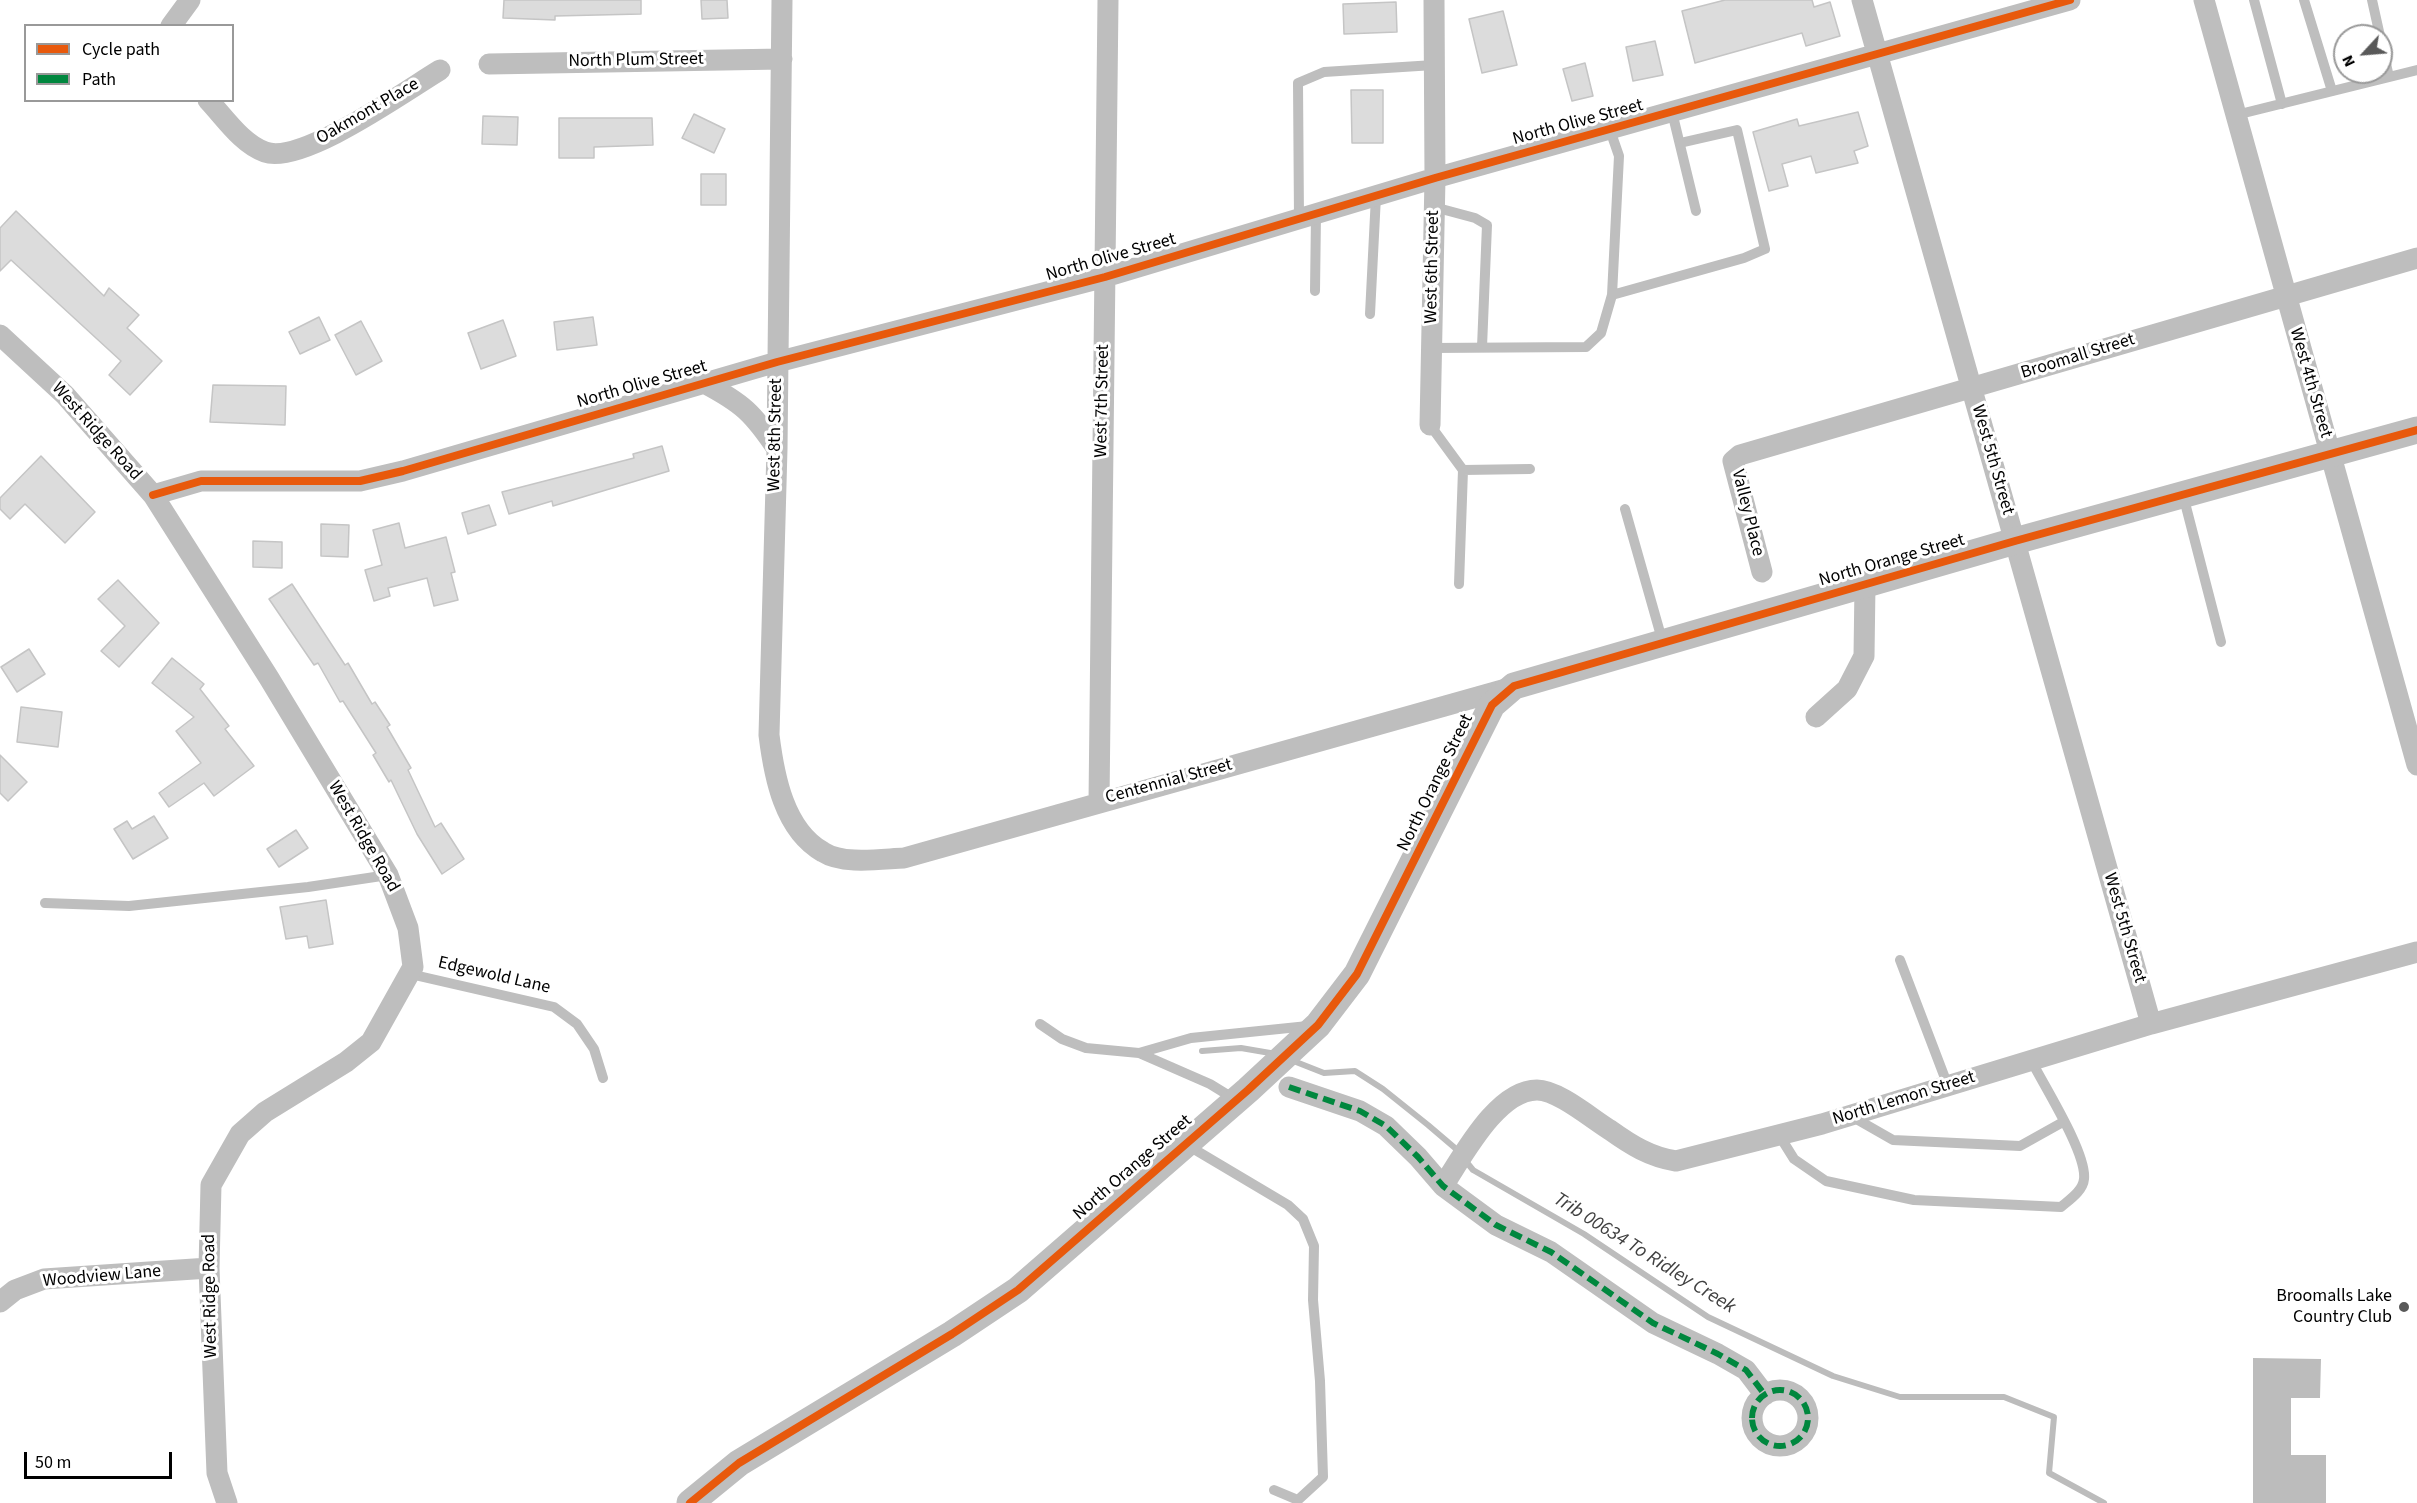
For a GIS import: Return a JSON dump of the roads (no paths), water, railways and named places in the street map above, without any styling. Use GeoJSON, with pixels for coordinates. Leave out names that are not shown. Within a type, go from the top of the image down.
{"type":"FeatureCollection","features":[{"type":"Feature","properties":{"kind":"street"},"geometry":{"type":"LineString","coordinates":[[172,24],[190,0]]}},
{"type":"Feature","properties":{"kind":"street","name":"West 8th Street"},"geometry":{"type":"LineString","coordinates":[[782,0],[777,449],[769,735],[774,778],[794,825],[823,853]]}},
{"type":"Feature","properties":{"kind":"street","name":"West 7th Street"},"geometry":{"type":"LineString","coordinates":[[1099,802],[1108,0]]}},
{"type":"Feature","properties":{"kind":"street","name":"West 6th Street"},"geometry":{"type":"LineString","coordinates":[[1430,425],[1435,178],[1434,0]]}},
{"type":"Feature","properties":{"kind":"street","name":"West 5th Street"},"geometry":{"type":"LineString","coordinates":[[1862,0],[2151,1024]]}},
{"type":"Feature","properties":{"kind":"street","name":"North Olive Street"},"geometry":{"type":"LineString","coordinates":[[153,495],[201,482],[360,481],[777,362],[1105,277],[1435,178],[1878,56],[2070,0]]}},
{"type":"Feature","properties":{"kind":"street","name":"West 4th Street"},"geometry":{"type":"LineString","coordinates":[[2204,0],[2417,765]]}},
{"type":"Feature","properties":{"kind":"street","name":"North Plum Street"},"geometry":{"type":"LineString","coordinates":[[489,64],[782,59]]}},
{"type":"Feature","properties":{"kind":"street","name":"Oakmont Place"},"geometry":{"type":"LineString","coordinates":[[210,102],[250,145],[267,153],[285,155],[334,135],[440,70]]}},
{"type":"Feature","properties":{"kind":"street","name":"Broomall Street"},"geometry":{"type":"LineString","coordinates":[[1740,455],[2417,258]]}},
{"type":"Feature","properties":{"kind":"street","name":"West Ridge Road"},"geometry":{"type":"LineString","coordinates":[[0,335],[64,395],[153,495],[269,678],[388,875],[408,928],[413,968],[371,1042],[346,1062],[265,1112],[240,1134],[211,1185],[209,1268],[217,1473],[227,1503]]}},
{"type":"Feature","properties":{"kind":"street"},"geometry":{"type":"LineString","coordinates":[[704,383],[742,405],[756,418],[777,449]]}},
{"type":"Feature","properties":{"kind":"street","name":"North Orange Street"},"geometry":{"type":"LineString","coordinates":[[690,1503],[739,1463],[952,1334],[1018,1290],[1236,1100],[1318,1025],[1357,974],[1492,705],[1514,687],[2015,541],[2417,430]]}},
{"type":"Feature","properties":{"kind":"street","name":"Valley Place"},"geometry":{"type":"LineString","coordinates":[[1740,455],[1733,461],[1762,572]]}},
{"type":"Feature","properties":{"kind":"street"},"geometry":{"type":"LineString","coordinates":[[1816,717],[1847,689],[1864,656],[1865,585]]}},
{"type":"Feature","properties":{"kind":"street","name":"Centennial Street"},"geometry":{"type":"LineString","coordinates":[[823,853],[861,861],[904,858],[1514,687]]}},
{"type":"Feature","properties":{"kind":"street","name":"North Lemon Street"},"geometry":{"type":"LineString","coordinates":[[1443,1186],[1474,1137],[1509,1100],[1518,1094],[1539,1090],[1564,1100],[1654,1157],[1676,1161],[1850,1115],[2151,1024],[2417,952]]}},
{"type":"Feature","properties":{"kind":"street"},"geometry":{"type":"LineString","coordinates":[[1289,1087],[1360,1111],[1386,1126],[1418,1157],[1443,1186],[1496,1225],[1551,1252],[1653,1323],[1718,1353],[1746,1370],[1765,1395]]}},
{"type":"Feature","properties":{"kind":"street","name":"Woodview Lane"},"geometry":{"type":"LineString","coordinates":[[0,1302],[15,1290],[44,1279],[209,1268]]}},
{"type":"Feature","properties":{"kind":"lane"},"geometry":{"type":"LineString","coordinates":[[2254,0],[2282,104]]}},
{"type":"Feature","properties":{"kind":"lane"},"geometry":{"type":"LineString","coordinates":[[2304,0],[2332,91]]}},
{"type":"Feature","properties":{"kind":"lane"},"geometry":{"type":"LineString","coordinates":[[2372,0],[2377,24]]}},
{"type":"Feature","properties":{"kind":"lane"},"geometry":{"type":"LineString","coordinates":[[1315,291],[1307,216],[1298,83],[1324,72],[1434,65]]}},
{"type":"Feature","properties":{"kind":"lane"},"geometry":{"type":"LineString","coordinates":[[2393,76],[2417,70]]}},
{"type":"Feature","properties":{"kind":"lane"},"geometry":{"type":"LineString","coordinates":[[2236,115],[2360,84]]}},
{"type":"Feature","properties":{"kind":"lane"},"geometry":{"type":"LineString","coordinates":[[1672,112],[1696,211]]}},
{"type":"Feature","properties":{"kind":"lane"},"geometry":{"type":"LineString","coordinates":[[1431,348],[1586,347],[1601,333],[1612,295],[1619,156],[1610,130]]}},
{"type":"Feature","properties":{"kind":"lane"},"geometry":{"type":"LineString","coordinates":[[1612,295],[1744,258],[1765,249],[1737,130],[1680,143]]}},
{"type":"Feature","properties":{"kind":"lane"},"geometry":{"type":"LineString","coordinates":[[1370,315],[1376,196]]}},
{"type":"Feature","properties":{"kind":"lane"},"geometry":{"type":"LineString","coordinates":[[1434,207],[1475,218],[1487,225],[1482,347]]}},
{"type":"Feature","properties":{"kind":"lane"},"geometry":{"type":"LineString","coordinates":[[1430,425],[1462,470],[1459,584]]}},
{"type":"Feature","properties":{"kind":"lane"},"geometry":{"type":"LineString","coordinates":[[1462,470],[1530,469]]}},
{"type":"Feature","properties":{"kind":"lane"},"geometry":{"type":"LineString","coordinates":[[2183,495],[2221,642]]}},
{"type":"Feature","properties":{"kind":"lane"},"geometry":{"type":"LineString","coordinates":[[1625,509],[1663,643]]}},
{"type":"Feature","properties":{"kind":"lane"},"geometry":{"type":"LineString","coordinates":[[45,903],[129,906],[308,887],[388,875]]}},
{"type":"Feature","properties":{"kind":"lane"},"geometry":{"type":"LineString","coordinates":[[1900,960],[1948,1086]]}},
{"type":"Feature","properties":{"kind":"lane","name":"Edgewold Lane"},"geometry":{"type":"LineString","coordinates":[[410,974],[554,1006],[578,1024],[594,1049],[603,1078]]}},
{"type":"Feature","properties":{"kind":"lane"},"geometry":{"type":"LineString","coordinates":[[1040,1024],[1062,1040],[1086,1048],[1139,1053],[1210,1084],[1236,1100]]}},
{"type":"Feature","properties":{"kind":"lane"},"geometry":{"type":"LineString","coordinates":[[1139,1053],[1191,1038],[1318,1025]]}},
{"type":"Feature","properties":{"kind":"lane"},"geometry":{"type":"LineString","coordinates":[[1779,1135],[1794,1159],[1826,1181],[1914,1200],[2061,1207],[2080,1190],[2084,1179],[2080,1154],[2031,1060]]}},
{"type":"Feature","properties":{"kind":"lane"},"geometry":{"type":"LineString","coordinates":[[1850,1115],[1893,1140],[2020,1146],[2063,1122]]}},
{"type":"Feature","properties":{"kind":"lane"},"geometry":{"type":"LineString","coordinates":[[1184,1143],[1288,1205],[1303,1219],[1314,1246],[1312,1300],[1320,1381],[1323,1477],[1298,1500],[1274,1490]]}},
{"type":"Feature","properties":{"kind":"waterway","name":"Trib 00634 To Ridley Creek"},"geometry":{"type":"LineString","coordinates":[[1202,1051],[1241,1048],[1276,1054]]}},
{"type":"Feature","properties":{"kind":"waterway","name":"Trib 00634 To Ridley Creek"},"geometry":{"type":"LineString","coordinates":[[1291,1060],[1324,1073],[1355,1071],[1383,1089],[1428,1125],[1455,1148],[1473,1170],[1584,1234],[1708,1317],[1833,1376],[1900,1397],[2004,1397],[2054,1417],[2049,1473],[2104,1503]]}},
{"type":"Feature","properties":{"kind":"place","name":"Broomalls Lake Country Club"},"geometry":{"type":"Point","coordinates":[2404,1307]}}]}
